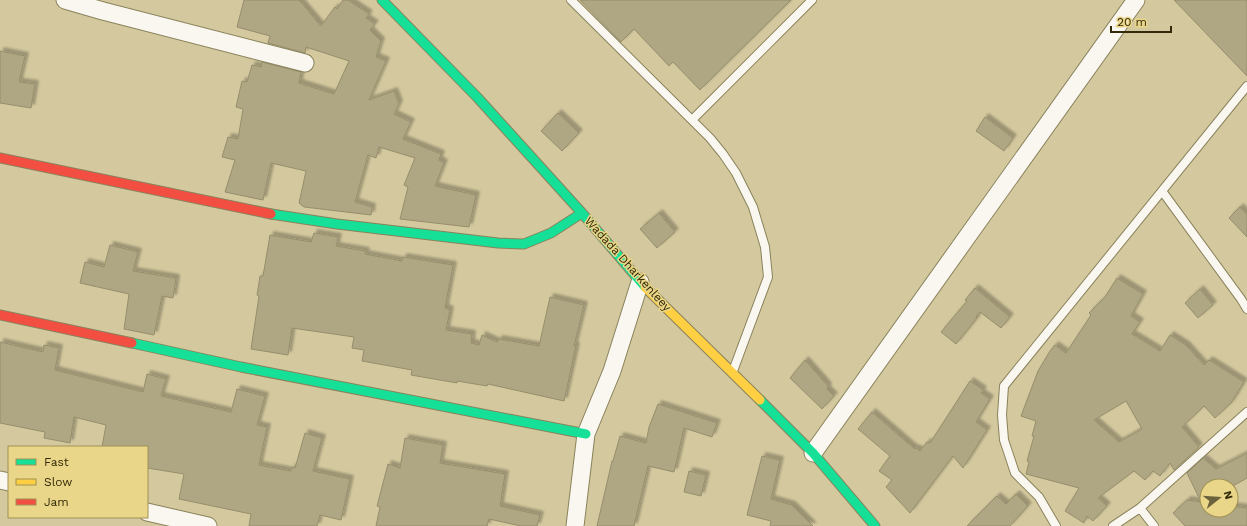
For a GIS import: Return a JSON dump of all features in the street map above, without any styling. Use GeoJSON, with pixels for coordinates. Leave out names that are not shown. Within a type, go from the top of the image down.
{"type":"FeatureCollection","features":[{"type":"Feature","properties":{"kind":"street"},"geometry":{"type":"LineString","coordinates":[[65,0],[305,63]]}},
{"type":"Feature","properties":{"kind":"street","name":"Wadada Dharkenleey"},"geometry":{"type":"LineString","coordinates":[[382,0],[477,97],[582,213],[640,282],[813,453],[875,526]]}},
{"type":"Feature","properties":{"kind":"street"},"geometry":{"type":"LineString","coordinates":[[813,453],[1136,0]]}},
{"type":"Feature","properties":{"kind":"street"},"geometry":{"type":"LineString","coordinates":[[0,158],[269,214],[337,224],[498,243],[524,244],[551,233],[582,213]]}},
{"type":"Feature","properties":{"kind":"street"},"geometry":{"type":"LineString","coordinates":[[575,526],[586,434],[612,371],[640,282]]}},
{"type":"Feature","properties":{"kind":"street"},"geometry":{"type":"LineString","coordinates":[[0,315],[241,368],[586,434]]}},
{"type":"Feature","properties":{"kind":"street"},"geometry":{"type":"LineString","coordinates":[[148,512],[208,526]]}},
{"type":"Feature","properties":{"kind":"lane"},"geometry":{"type":"LineString","coordinates":[[571,0],[692,120],[724,154],[736,173],[752,207],[765,247],[768,277],[732,373]]}},
{"type":"Feature","properties":{"kind":"lane"},"geometry":{"type":"LineString","coordinates":[[692,120],[812,0]]}},
{"type":"Feature","properties":{"kind":"lane"},"geometry":{"type":"LineString","coordinates":[[1056,526],[1039,497],[1015,473],[1004,440],[1002,415],[1004,386],[1247,86]]}},
{"type":"Feature","properties":{"kind":"lane"},"geometry":{"type":"LineString","coordinates":[[1162,192],[1247,309]]}},
{"type":"Feature","properties":{"kind":"lane"},"geometry":{"type":"LineString","coordinates":[[1113,526],[1140,508],[1247,412]]}},
{"type":"Feature","properties":{"kind":"lane"},"geometry":{"type":"LineString","coordinates":[[1140,508],[1154,526]]}},
{"type":"Feature","properties":{"kind":"building"},"geometry":{"type":"Polygon","coordinates":[[[244,0],[299,0],[321,26],[335,7],[337,9],[343,0],[348,0],[369,14],[366,18],[375,24],[370,30],[381,41],[376,57],[386,61],[369,100],[394,91],[399,104],[394,114],[411,122],[403,139],[441,154],[439,160],[444,163],[435,186],[476,195],[469,227],[400,219],[408,187],[404,185],[415,158],[379,147],[376,158],[368,155],[355,202],[372,207],[371,215],[304,207],[299,203],[306,171],[271,163],[263,200],[225,192],[235,160],[222,157],[228,137],[238,139],[243,109],[236,107],[242,81],[247,82],[252,65],[261,67],[262,62],[301,72],[299,83],[334,94],[349,61],[306,47],[305,53],[268,43],[270,36],[237,27],[244,0]]]}},
{"type":"Feature","properties":{"kind":"building"},"geometry":{"type":"Polygon","coordinates":[[[580,0],[791,0],[700,90],[673,62],[669,66],[634,29],[621,42],[580,0]]]}},
{"type":"Feature","properties":{"kind":"building"},"geometry":{"type":"Polygon","coordinates":[[[1174,0],[1247,0],[1247,76],[1174,0]]]}},
{"type":"Feature","properties":{"kind":"building"},"geometry":{"type":"Polygon","coordinates":[[[0,51],[25,56],[19,82],[35,84],[31,108],[0,103],[0,51]]]}},
{"type":"Feature","properties":{"kind":"building"},"geometry":{"type":"Polygon","coordinates":[[[558,113],[579,133],[562,151],[541,131],[558,113]]]}},
{"type":"Feature","properties":{"kind":"building"},"geometry":{"type":"Polygon","coordinates":[[[985,117],[1013,138],[1004,151],[976,131],[985,117]]]}},
{"type":"Feature","properties":{"kind":"building"},"geometry":{"type":"Polygon","coordinates":[[[1240,207],[1247,215],[1247,237],[1229,218],[1240,207]]]}},
{"type":"Feature","properties":{"kind":"building"},"geometry":{"type":"Polygon","coordinates":[[[659,213],[675,232],[657,248],[640,229],[659,213]]]}},
{"type":"Feature","properties":{"kind":"building"},"geometry":{"type":"Polygon","coordinates":[[[314,233],[338,237],[336,246],[366,251],[365,254],[402,261],[403,257],[453,265],[445,308],[450,310],[446,330],[472,334],[471,343],[479,345],[482,335],[497,342],[499,339],[539,346],[550,297],[584,305],[574,346],[576,346],[564,401],[488,384],[487,386],[457,381],[457,383],[411,375],[412,370],[362,361],[364,350],[352,348],[354,337],[292,328],[288,355],[251,349],[259,296],[257,295],[260,276],[263,276],[270,235],[311,242],[314,233]]]}},
{"type":"Feature","properties":{"kind":"building"},"geometry":{"type":"Polygon","coordinates":[[[110,245],[138,252],[133,271],[176,278],[173,298],[162,296],[154,335],[124,329],[129,294],[80,283],[85,262],[104,267],[110,245]]]}},
{"type":"Feature","properties":{"kind":"building"},"geometry":{"type":"Polygon","coordinates":[[[1117,278],[1143,294],[1131,316],[1140,322],[1132,334],[1160,351],[1170,335],[1186,345],[1204,365],[1209,360],[1244,382],[1231,403],[1215,418],[1204,406],[1182,427],[1199,447],[1174,470],[1170,463],[1160,476],[1153,471],[1145,480],[1134,471],[1098,498],[1107,506],[1093,521],[1087,516],[1084,523],[1065,511],[1079,488],[1026,474],[1029,462],[1027,461],[1034,436],[1032,436],[1036,421],[1021,416],[1038,371],[1050,351],[1055,345],[1066,353],[1091,315],[1089,313],[1105,297],[1117,278]],[[1126,401],[1094,420],[1119,442],[1142,429],[1126,401]]]}},
{"type":"Feature","properties":{"kind":"building"},"geometry":{"type":"Polygon","coordinates":[[[975,288],[1010,317],[1001,328],[980,312],[956,344],[941,332],[967,301],[965,300],[975,288]]]}},
{"type":"Feature","properties":{"kind":"building"},"geometry":{"type":"Polygon","coordinates":[[[1200,289],[1213,305],[1198,318],[1185,303],[1200,289]]]}},
{"type":"Feature","properties":{"kind":"building"},"geometry":{"type":"Polygon","coordinates":[[[0,342],[43,352],[44,345],[59,348],[55,370],[143,392],[147,374],[166,379],[161,396],[231,412],[237,389],[265,396],[257,425],[267,427],[259,465],[291,471],[292,467],[295,468],[305,433],[322,438],[313,471],[350,479],[341,520],[320,515],[317,526],[249,526],[251,514],[179,499],[184,474],[148,468],[148,446],[102,446],[106,425],[74,417],[70,443],[44,438],[45,432],[0,423],[0,342]]]}},
{"type":"Feature","properties":{"kind":"building"},"geometry":{"type":"Polygon","coordinates":[[[805,360],[828,386],[827,389],[834,396],[822,409],[790,378],[805,360]]]}},
{"type":"Feature","properties":{"kind":"building"},"geometry":{"type":"Polygon","coordinates":[[[970,381],[983,390],[981,393],[990,399],[976,422],[987,430],[963,468],[953,456],[910,513],[886,487],[892,480],[879,471],[890,456],[858,429],[872,412],[915,449],[916,448],[920,451],[927,442],[930,443],[970,381]]]}},
{"type":"Feature","properties":{"kind":"building"},"geometry":{"type":"Polygon","coordinates":[[[658,404],[717,423],[712,437],[684,428],[674,472],[648,466],[634,526],[597,526],[612,461],[620,436],[646,443],[649,427],[658,404]]]}},
{"type":"Feature","properties":{"kind":"building"},"geometry":{"type":"Polygon","coordinates":[[[405,438],[443,445],[440,463],[505,474],[500,506],[540,515],[537,526],[521,526],[489,519],[487,526],[376,526],[380,507],[377,506],[388,464],[400,468],[405,438]]]}},
{"type":"Feature","properties":{"kind":"building"},"geometry":{"type":"Polygon","coordinates":[[[1247,453],[1247,478],[1239,482],[1239,478],[1199,478],[1199,498],[1187,473],[1203,458],[1216,469],[1247,453]]]}},
{"type":"Feature","properties":{"kind":"building"},"geometry":{"type":"Polygon","coordinates":[[[762,456],[780,460],[771,499],[792,505],[813,526],[770,526],[771,521],[747,515],[762,456]]]}},
{"type":"Feature","properties":{"kind":"building"},"geometry":{"type":"Polygon","coordinates":[[[689,471],[706,475],[701,496],[684,492],[689,471]]]}},
{"type":"Feature","properties":{"kind":"building"},"geometry":{"type":"Polygon","coordinates":[[[1016,494],[1028,506],[1010,526],[967,526],[997,496],[1006,504],[1016,494]]]}},
{"type":"Feature","properties":{"kind":"building"},"geometry":{"type":"Polygon","coordinates":[[[1187,500],[1199,502],[1199,518],[1239,518],[1239,507],[1247,508],[1247,526],[1185,526],[1173,513],[1187,500]]]}},
{"type":"Feature","properties":{"kind":"traffic: fast"},"geometry":{"type":"LineString","coordinates":[[382,0],[477,97],[582,213],[645,287]]}},
{"type":"Feature","properties":{"kind":"traffic: fast"},"geometry":{"type":"LineString","coordinates":[[271,214],[337,224],[498,243],[524,244],[551,233],[582,213]]}},
{"type":"Feature","properties":{"kind":"traffic: fast"},"geometry":{"type":"LineString","coordinates":[[132,343],[241,367],[586,434]]}},
{"type":"Feature","properties":{"kind":"traffic: fast"},"geometry":{"type":"LineString","coordinates":[[760,400],[813,453],[875,526]]}},
{"type":"Feature","properties":{"kind":"traffic: slow"},"geometry":{"type":"LineString","coordinates":[[645,287],[760,400]]}},
{"type":"Feature","properties":{"kind":"traffic: jam"},"geometry":{"type":"LineString","coordinates":[[0,158],[271,214]]}},
{"type":"Feature","properties":{"kind":"traffic: jam"},"geometry":{"type":"LineString","coordinates":[[0,315],[132,343]]}}]}
